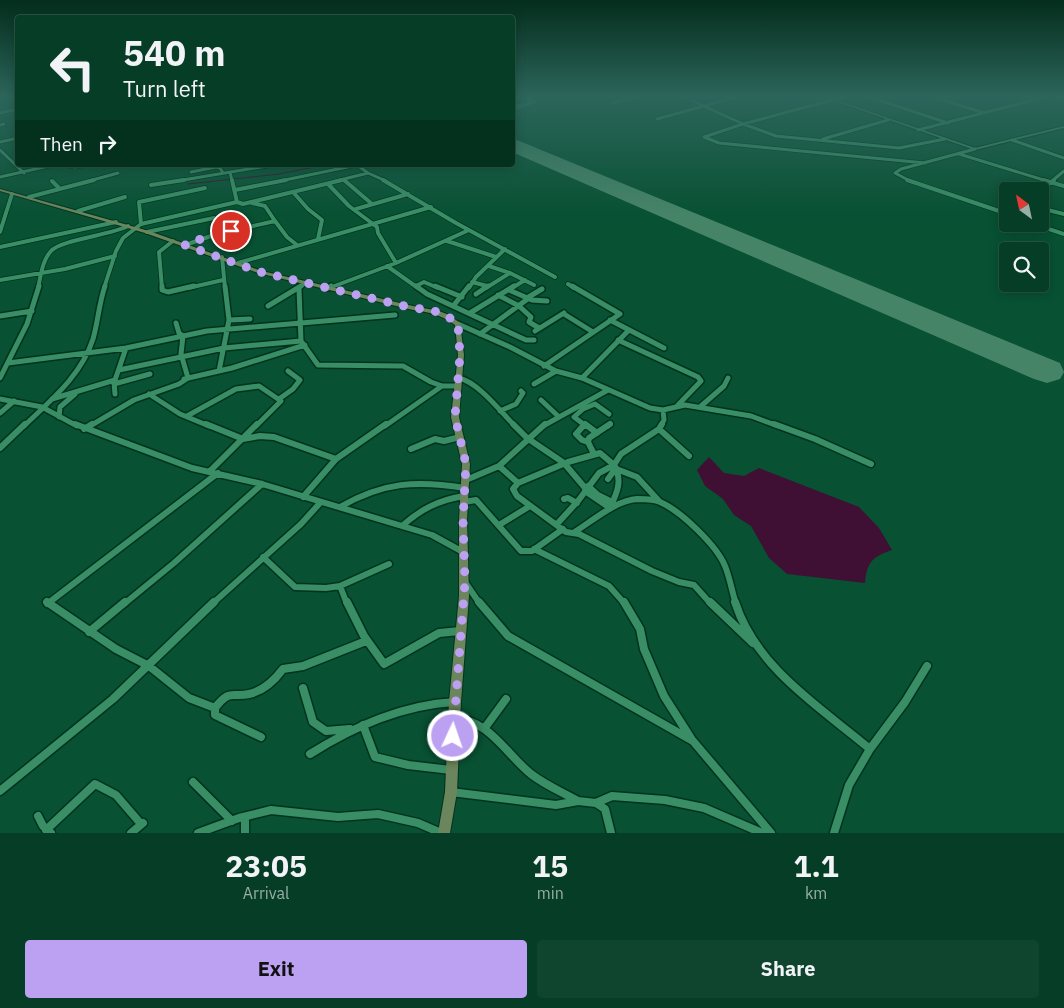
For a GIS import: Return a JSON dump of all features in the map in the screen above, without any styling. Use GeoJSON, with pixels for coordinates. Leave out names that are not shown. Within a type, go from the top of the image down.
{"type":"FeatureCollection","features":[{"type":"Feature","properties":{"kind":"main road"},"geometry":{"type":"LineString","coordinates":[[0,190],[116,222],[222,257],[260,272],[413,308],[437,311],[449,316],[458,324],[460,355],[455,417],[466,464],[463,552],[465,582],[455,702],[451,792],[442,833]]}},
{"type":"Feature","properties":{"kind":"street"},"geometry":{"type":"LineString","coordinates":[[707,136],[704,137],[718,142],[925,163]]}},
{"type":"Feature","properties":{"kind":"street"},"geometry":{"type":"LineString","coordinates":[[776,136],[903,148],[945,139]]}},
{"type":"Feature","properties":{"kind":"street"},"geometry":{"type":"LineString","coordinates":[[818,140],[832,136]]}},
{"type":"Feature","properties":{"kind":"street"},"geometry":{"type":"LineString","coordinates":[[936,136],[975,149]]}},
{"type":"Feature","properties":{"kind":"street"},"geometry":{"type":"LineString","coordinates":[[999,211],[905,179],[895,173],[896,171],[1028,136]]}},
{"type":"Feature","properties":{"kind":"street"},"geometry":{"type":"LineString","coordinates":[[0,142],[15,139]]}},
{"type":"Feature","properties":{"kind":"street"},"geometry":{"type":"LineString","coordinates":[[1012,140],[1064,158]]}},
{"type":"Feature","properties":{"kind":"street"},"geometry":{"type":"LineString","coordinates":[[903,148],[909,161]]}},
{"type":"Feature","properties":{"kind":"street"},"geometry":{"type":"LineString","coordinates":[[0,150],[15,164]]}},
{"type":"Feature","properties":{"kind":"street"},"geometry":{"type":"LineString","coordinates":[[960,154],[1064,186]]}},
{"type":"Feature","properties":{"kind":"street"},"geometry":{"type":"LineString","coordinates":[[18,167],[24,173]]}},
{"type":"Feature","properties":{"kind":"street"},"geometry":{"type":"LineString","coordinates":[[0,178],[46,167]]}},
{"type":"Feature","properties":{"kind":"street"},"geometry":{"type":"LineString","coordinates":[[191,172],[207,167],[220,168],[223,173]]}},
{"type":"Feature","properties":{"kind":"street"},"geometry":{"type":"LineString","coordinates":[[151,185],[261,167]]}},
{"type":"Feature","properties":{"kind":"street"},"geometry":{"type":"LineString","coordinates":[[235,190],[347,167]]}},
{"type":"Feature","properties":{"kind":"street"},"geometry":{"type":"LineString","coordinates":[[360,167],[368,173],[391,183],[431,207],[439,214],[554,277]]}},
{"type":"Feature","properties":{"kind":"street"},"geometry":{"type":"LineString","coordinates":[[1051,183],[1064,171]]}},
{"type":"Feature","properties":{"kind":"street"},"geometry":{"type":"LineString","coordinates":[[230,172],[238,202]]}},
{"type":"Feature","properties":{"kind":"street"},"geometry":{"type":"LineString","coordinates":[[29,197],[118,173]]}},
{"type":"Feature","properties":{"kind":"street"},"geometry":{"type":"LineString","coordinates":[[0,448],[74,378],[87,353],[98,322],[102,295],[115,256],[123,238],[135,228],[141,224],[238,202],[243,204],[368,173]]}},
{"type":"Feature","properties":{"kind":"street"},"geometry":{"type":"LineString","coordinates":[[344,180],[372,204]]}},
{"type":"Feature","properties":{"kind":"street"},"geometry":{"type":"LineString","coordinates":[[52,181],[59,188]]}},
{"type":"Feature","properties":{"kind":"street"},"geometry":{"type":"LineString","coordinates":[[328,184],[349,206],[356,209],[377,227],[378,233],[396,263]]}},
{"type":"Feature","properties":{"kind":"street"},"geometry":{"type":"LineString","coordinates":[[141,224],[139,202],[205,188]]}},
{"type":"Feature","properties":{"kind":"street"},"geometry":{"type":"LineString","coordinates":[[294,192],[308,210],[322,220],[318,239]]}},
{"type":"Feature","properties":{"kind":"street"},"geometry":{"type":"LineString","coordinates":[[0,232],[12,194]]}},
{"type":"Feature","properties":{"kind":"street"},"geometry":{"type":"LineString","coordinates":[[356,209],[408,194]]}},
{"type":"Feature","properties":{"kind":"street"},"geometry":{"type":"LineString","coordinates":[[78,211],[125,197]]}},
{"type":"Feature","properties":{"kind":"street"},"geometry":{"type":"LineString","coordinates":[[251,202],[265,206],[287,237],[297,245]]}},
{"type":"Feature","properties":{"kind":"street"},"geometry":{"type":"LineString","coordinates":[[0,204],[7,206]]}},
{"type":"Feature","properties":{"kind":"street"},"geometry":{"type":"LineString","coordinates":[[238,263],[431,207]]}},
{"type":"Feature","properties":{"kind":"street"},"geometry":{"type":"LineString","coordinates":[[1049,210],[1064,214]]}},
{"type":"Feature","properties":{"kind":"street"},"geometry":{"type":"LineString","coordinates":[[147,232],[214,218]]}},
{"type":"Feature","properties":{"kind":"street"},"geometry":{"type":"LineString","coordinates":[[185,245],[214,235],[275,221]]}},
{"type":"Feature","properties":{"kind":"street"},"geometry":{"type":"LineString","coordinates":[[0,247],[116,222]]}},
{"type":"Feature","properties":{"kind":"street"},"geometry":{"type":"LineString","coordinates":[[0,378],[28,324],[37,296],[41,272],[51,250],[54,247],[117,232],[128,226]]}},
{"type":"Feature","properties":{"kind":"street"},"geometry":{"type":"LineString","coordinates":[[1049,229],[1064,234]]}},
{"type":"Feature","properties":{"kind":"street"},"geometry":{"type":"LineString","coordinates":[[328,288],[396,263],[469,230]]}},
{"type":"Feature","properties":{"kind":"street"},"geometry":{"type":"LineString","coordinates":[[173,241],[159,252],[162,290],[168,292],[224,280]]}},
{"type":"Feature","properties":{"kind":"street"},"geometry":{"type":"LineString","coordinates":[[447,241],[496,257]]}},
{"type":"Feature","properties":{"kind":"street"},"geometry":{"type":"LineString","coordinates":[[505,249],[487,266],[510,273],[534,285]]}},
{"type":"Feature","properties":{"kind":"street"},"geometry":{"type":"LineString","coordinates":[[0,280],[78,266],[115,256]]}},
{"type":"Feature","properties":{"kind":"street"},"geometry":{"type":"LineString","coordinates":[[219,371],[229,320],[222,257]]}},
{"type":"Feature","properties":{"kind":"street"},"geometry":{"type":"LineString","coordinates":[[387,266],[427,294],[526,340],[534,340]]}},
{"type":"Feature","properties":{"kind":"street"},"geometry":{"type":"LineString","coordinates":[[454,305],[472,282],[490,266]]}},
{"type":"Feature","properties":{"kind":"street"},"geometry":{"type":"LineString","coordinates":[[476,294],[510,273]]}},
{"type":"Feature","properties":{"kind":"street"},"geometry":{"type":"LineString","coordinates":[[470,313],[525,280]]}},
{"type":"Feature","properties":{"kind":"street"},"geometry":{"type":"LineString","coordinates":[[416,286],[424,282],[462,297]]}},
{"type":"Feature","properties":{"kind":"street"},"geometry":{"type":"LineString","coordinates":[[472,282],[487,286]]}},
{"type":"Feature","properties":{"kind":"street"},"geometry":{"type":"LineString","coordinates":[[268,306],[294,290],[300,289],[305,283]]}},
{"type":"Feature","properties":{"kind":"street"},"geometry":{"type":"LineString","coordinates":[[544,366],[620,314],[568,284]]}},
{"type":"Feature","properties":{"kind":"street"},"geometry":{"type":"LineString","coordinates":[[300,289],[303,343],[318,365],[403,366],[442,386]]}},
{"type":"Feature","properties":{"kind":"street"},"geometry":{"type":"LineString","coordinates":[[480,334],[542,289]]}},
{"type":"Feature","properties":{"kind":"street"},"geometry":{"type":"LineString","coordinates":[[509,290],[540,302],[547,301]]}},
{"type":"Feature","properties":{"kind":"street"},"geometry":{"type":"LineString","coordinates":[[498,295],[519,306],[531,317],[529,322],[537,329],[564,313],[593,332]]}},
{"type":"Feature","properties":{"kind":"street"},"geometry":{"type":"LineString","coordinates":[[0,316],[32,311]]}},
{"type":"Feature","properties":{"kind":"street"},"geometry":{"type":"LineString","coordinates":[[8,363],[126,348],[183,336],[226,330],[395,315]]}},
{"type":"Feature","properties":{"kind":"street"},"geometry":{"type":"LineString","coordinates":[[229,320],[250,319]]}},
{"type":"Feature","properties":{"kind":"street"},"geometry":{"type":"LineString","coordinates":[[610,320],[664,348]]}},
{"type":"Feature","properties":{"kind":"street"},"geometry":{"type":"LineString","coordinates":[[176,323],[179,333],[183,336]]}},
{"type":"Feature","properties":{"kind":"street"},"geometry":{"type":"LineString","coordinates":[[458,324],[510,347],[544,366],[582,378],[650,408],[663,410],[686,405],[751,416],[815,438],[871,464]]}},
{"type":"Feature","properties":{"kind":"street"},"geometry":{"type":"LineString","coordinates":[[582,378],[628,331]]}},
{"type":"Feature","properties":{"kind":"street"},"geometry":{"type":"LineString","coordinates":[[84,429],[134,400],[180,384],[188,378],[181,356],[183,336]]}},
{"type":"Feature","properties":{"kind":"street"},"geometry":{"type":"LineString","coordinates":[[618,340],[701,381],[677,406]]}},
{"type":"Feature","properties":{"kind":"street"},"geometry":{"type":"LineString","coordinates":[[119,370],[224,348],[292,342],[303,343]]}},
{"type":"Feature","properties":{"kind":"street"},"geometry":{"type":"LineString","coordinates":[[292,342],[294,349]]}},
{"type":"Feature","properties":{"kind":"street"},"geometry":{"type":"LineString","coordinates":[[184,380],[294,349],[303,343]]}},
{"type":"Feature","properties":{"kind":"street"},"geometry":{"type":"LineString","coordinates":[[115,394],[114,382],[126,348]]}},
{"type":"Feature","properties":{"kind":"street"},"geometry":{"type":"LineString","coordinates":[[215,708],[189,698],[149,666],[123,653],[46,603],[214,472],[243,439],[281,401],[280,399],[293,389],[300,380],[288,371]]}},
{"type":"Feature","properties":{"kind":"street"},"geometry":{"type":"LineString","coordinates":[[534,384],[556,371]]}},
{"type":"Feature","properties":{"kind":"street"},"geometry":{"type":"LineString","coordinates":[[49,400],[150,374]]}},
{"type":"Feature","properties":{"kind":"street"},"geometry":{"type":"LineString","coordinates":[[700,407],[724,386],[728,378]]}},
{"type":"Feature","properties":{"kind":"street"},"geometry":{"type":"LineString","coordinates":[[303,496],[336,459],[442,386],[467,380],[527,438],[564,463],[586,489],[611,505],[638,499],[659,501]]}},
{"type":"Feature","properties":{"kind":"street"},"geometry":{"type":"LineString","coordinates":[[186,416],[236,390],[259,386],[280,399]]}},
{"type":"Feature","properties":{"kind":"street"},"geometry":{"type":"LineString","coordinates":[[402,526],[429,505],[465,491],[499,466],[540,427],[608,390]]}},
{"type":"Feature","properties":{"kind":"street"},"geometry":{"type":"LineString","coordinates":[[59,416],[60,407],[79,391]]}},
{"type":"Feature","properties":{"kind":"street"},"geometry":{"type":"LineString","coordinates":[[500,411],[516,404],[523,393],[520,391]]}},
{"type":"Feature","properties":{"kind":"street"},"geometry":{"type":"LineString","coordinates":[[149,394],[158,402],[186,416],[243,439],[260,436],[274,437],[336,459]]}},
{"type":"Feature","properties":{"kind":"street"},"geometry":{"type":"LineString","coordinates":[[0,398],[42,407],[84,429],[137,446],[192,468],[262,484],[320,503],[340,507],[432,535],[463,552]]}},
{"type":"Feature","properties":{"kind":"street"},"geometry":{"type":"LineString","coordinates":[[541,400],[559,417]]}},
{"type":"Feature","properties":{"kind":"street"},"geometry":{"type":"LineString","coordinates":[[0,413],[14,401]]}},
{"type":"Feature","properties":{"kind":"street"},"geometry":{"type":"LineString","coordinates":[[597,433],[574,418],[590,406],[596,404],[609,414]]}},
{"type":"Feature","properties":{"kind":"street"},"geometry":{"type":"LineString","coordinates":[[608,479],[616,468],[621,454],[660,429],[664,420],[663,410]]}},
{"type":"Feature","properties":{"kind":"street"},"geometry":{"type":"LineString","coordinates":[[588,442],[610,424]]}},
{"type":"Feature","properties":{"kind":"street"},"geometry":{"type":"LineString","coordinates":[[584,426],[576,434],[582,440],[588,442],[594,454]]}},
{"type":"Feature","properties":{"kind":"street"},"geometry":{"type":"LineString","coordinates":[[660,429],[689,456]]}},
{"type":"Feature","properties":{"kind":"street"},"geometry":{"type":"LineString","coordinates":[[411,449],[435,439],[444,441],[460,437]]}},
{"type":"Feature","properties":{"kind":"street"},"geometry":{"type":"LineString","coordinates":[[573,533],[597,519],[611,505],[618,487],[616,468],[600,453],[564,463],[518,483],[514,486],[514,492],[566,532],[579,534],[652,571],[679,582],[694,585],[795,687],[870,749]]}},
{"type":"Feature","properties":{"kind":"street"},"geometry":{"type":"LineString","coordinates":[[499,466],[518,483]]}},
{"type":"Feature","properties":{"kind":"street"},"geometry":{"type":"LineString","coordinates":[[557,524],[606,468],[616,468],[637,477],[659,501],[691,524],[715,549],[725,566],[736,605],[755,645]]}},
{"type":"Feature","properties":{"kind":"street"},"geometry":{"type":"LineString","coordinates":[[89,632],[174,563],[262,484]]}},
{"type":"Feature","properties":{"kind":"street"},"geometry":{"type":"LineString","coordinates":[[340,507],[363,493],[387,486],[427,484],[465,491],[499,524],[522,551],[532,551],[563,529]]}},
{"type":"Feature","properties":{"kind":"street"},"geometry":{"type":"LineString","coordinates":[[564,499],[568,498],[577,503]]}},
{"type":"Feature","properties":{"kind":"street"},"geometry":{"type":"LineString","coordinates":[[0,791],[113,699],[149,666],[182,631],[263,557],[280,544],[320,503]]}},
{"type":"Feature","properties":{"kind":"street"},"geometry":{"type":"LineString","coordinates":[[499,524],[530,506]]}},
{"type":"Feature","properties":{"kind":"street"},"geometry":{"type":"LineString","coordinates":[[534,549],[609,586],[623,601],[640,629],[644,649],[664,696],[693,741],[771,833]]}},
{"type":"Feature","properties":{"kind":"street"},"geometry":{"type":"LineString","coordinates":[[263,557],[294,587],[326,588],[340,586],[389,564]]}},
{"type":"Feature","properties":{"kind":"street"},"geometry":{"type":"LineString","coordinates":[[465,582],[508,636],[693,741]]}},
{"type":"Feature","properties":{"kind":"street"},"geometry":{"type":"LineString","coordinates":[[340,586],[351,615],[366,641],[384,664],[439,633],[460,631]]}},
{"type":"Feature","properties":{"kind":"street"},"geometry":{"type":"LineString","coordinates":[[261,737],[215,715],[215,708],[221,701],[234,694],[246,695],[263,688],[277,678],[284,669],[303,666],[366,641]]}},
{"type":"Feature","properties":{"kind":"street"},"geometry":{"type":"LineString","coordinates":[[834,833],[849,785],[870,749],[905,702],[927,666]]}},
{"type":"Feature","properties":{"kind":"street"},"geometry":{"type":"LineString","coordinates":[[303,688],[314,722],[326,731],[359,727]]}},
{"type":"Feature","properties":{"kind":"street"},"geometry":{"type":"LineString","coordinates":[[484,729],[506,699]]}},
{"type":"Feature","properties":{"kind":"street"},"geometry":{"type":"LineString","coordinates":[[310,754],[328,742],[359,727],[407,710],[441,702],[455,702]]}},
{"type":"Feature","properties":{"kind":"street"},"geometry":{"type":"LineString","coordinates":[[454,719],[466,720],[484,729],[530,774],[578,801]]}},
{"type":"Feature","properties":{"kind":"street"},"geometry":{"type":"LineString","coordinates":[[359,727],[375,756],[408,765],[452,770]]}},
{"type":"Feature","properties":{"kind":"street"},"geometry":{"type":"LineString","coordinates":[[193,782],[232,821]]}},
{"type":"Feature","properties":{"kind":"street"},"geometry":{"type":"LineString","coordinates":[[38,816],[49,831],[95,784],[106,787],[121,797],[142,823],[131,833]]}},
{"type":"Feature","properties":{"kind":"street"},"geometry":{"type":"LineString","coordinates":[[451,792],[556,805],[578,801],[596,803],[605,809],[611,833]]}},
{"type":"Feature","properties":{"kind":"street"},"geometry":{"type":"LineString","coordinates":[[596,803],[612,796],[666,800],[704,808],[762,833]]}},
{"type":"Feature","properties":{"kind":"street"},"geometry":{"type":"LineString","coordinates":[[198,833],[271,810],[338,817],[378,814],[418,823],[442,833]]}},
{"type":"Feature","properties":{"kind":"street"},"geometry":{"type":"LineString","coordinates":[[245,817],[245,833]]}},
{"type":"Feature","properties":{"kind":"shaded area"},"geometry":{"type":"Polygon","coordinates":[[[709,457],[724,473],[744,476],[759,468],[859,507],[879,528],[892,550],[872,561],[867,570],[865,583],[787,574],[769,558],[751,526],[734,515],[723,499],[705,486],[697,470],[709,457]]]}},
{"type":"Feature","properties":{"kind":"waterway"},"geometry":{"type":"LineString","coordinates":[[188,184],[279,174],[315,167]]}},
{"type":"Feature","properties":{"kind":"runway"},"geometry":{"type":"LineString","coordinates":[[515,145],[1047,371]]}},
{"type":"Feature","properties":{"kind":"route"},"geometry":{"type":"LineString","coordinates":[[231,231],[185,245],[269,274],[413,308],[437,311],[449,316],[458,324],[460,355],[455,417],[466,464],[463,520],[465,582],[453,736]]}}]}
